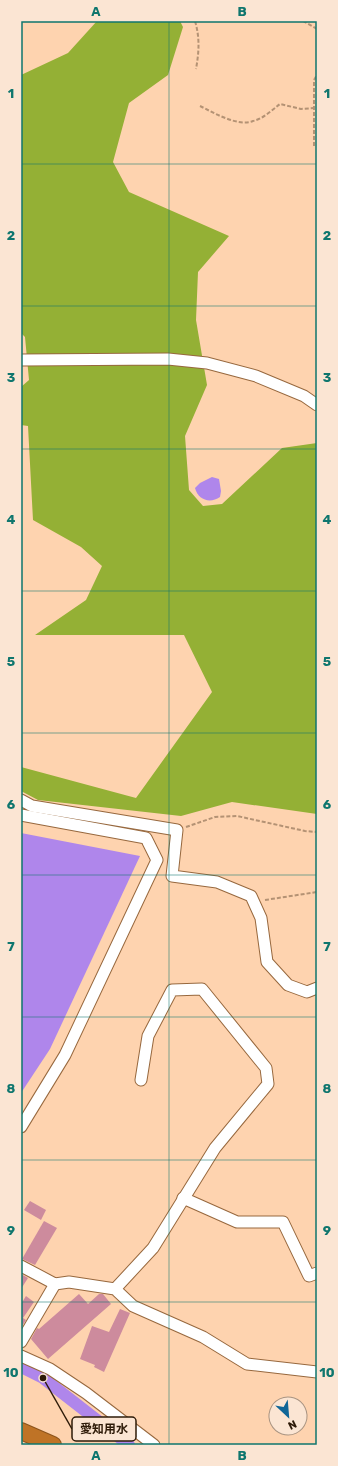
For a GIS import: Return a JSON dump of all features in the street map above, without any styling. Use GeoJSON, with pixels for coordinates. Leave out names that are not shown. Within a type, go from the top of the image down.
{"type":"FeatureCollection","features":[{"type":"Feature","properties":{"kind":"highway"},"geometry":{"type":"LineString","coordinates":[[21,1431],[53,1445]]}},
{"type":"Feature","properties":{"kind":"street"},"geometry":{"type":"LineString","coordinates":[[21,360],[168,359],[207,363],[256,376],[304,396],[317,405]]}},
{"type":"Feature","properties":{"kind":"street"},"geometry":{"type":"LineString","coordinates":[[21,800],[32,806],[177,830],[172,876],[217,882],[251,896],[261,918],[267,962],[288,985],[307,992],[317,988]]}},
{"type":"Feature","properties":{"kind":"street"},"geometry":{"type":"LineString","coordinates":[[21,815],[146,838],[157,860],[65,1055],[21,1127]]}},
{"type":"Feature","properties":{"kind":"street"},"geometry":{"type":"LineString","coordinates":[[115,1289],[153,1248],[215,1148],[268,1084],[266,1068],[202,989],[172,990],[148,1036],[141,1080]]}},
{"type":"Feature","properties":{"kind":"street"},"geometry":{"type":"LineString","coordinates":[[183,1198],[237,1222],[283,1222],[309,1276],[317,1273]]}},
{"type":"Feature","properties":{"kind":"street"},"geometry":{"type":"LineString","coordinates":[[21,1266],[55,1284],[69,1282],[115,1289],[133,1306],[203,1337],[247,1364],[316,1373]]}},
{"type":"Feature","properties":{"kind":"street"},"geometry":{"type":"LineString","coordinates":[[21,1342],[55,1284]]}},
{"type":"Feature","properties":{"kind":"street"},"geometry":{"type":"LineString","coordinates":[[21,1356],[50,1369],[86,1393],[154,1445]]}},
{"type":"Feature","properties":{"kind":"path"},"geometry":{"type":"LineString","coordinates":[[195,21],[199,34],[196,69]]}},
{"type":"Feature","properties":{"kind":"path"},"geometry":{"type":"LineString","coordinates":[[303,21],[317,28]]}},
{"type":"Feature","properties":{"kind":"path"},"geometry":{"type":"LineString","coordinates":[[314,146],[314,80],[317,75]]}},
{"type":"Feature","properties":{"kind":"path"},"geometry":{"type":"LineString","coordinates":[[200,106],[223,117],[244,123],[254,121],[280,104],[301,108],[314,108]]}},
{"type":"Feature","properties":{"kind":"path"},"geometry":{"type":"LineString","coordinates":[[177,830],[215,817],[237,816],[305,831],[317,832]]}},
{"type":"Feature","properties":{"kind":"path"},"geometry":{"type":"LineString","coordinates":[[251,896],[266,900],[317,892]]}},
{"type":"Feature","properties":{"kind":"green space"},"geometry":{"type":"Polygon","coordinates":[[[97,21],[180,21],[183,27],[168,75],[129,103],[113,162],[129,192],[229,236],[198,272],[196,320],[207,385],[185,436],[189,490],[203,506],[222,504],[282,448],[317,443],[317,814],[232,802],[181,816],[38,800],[21,791],[21,767],[136,798],[212,692],[184,635],[35,635],[86,600],[102,566],[81,547],[33,520],[28,426],[21,425],[21,387],[29,380],[25,337],[21,333],[21,75],[68,53],[97,21]]]}},
{"type":"Feature","properties":{"kind":"shaded area"},"geometry":{"type":"Polygon","coordinates":[[[212,477],[219,479],[221,491],[220,497],[212,500],[205,500],[199,495],[195,488],[200,483],[212,477]]]}},
{"type":"Feature","properties":{"kind":"shaded area"},"geometry":{"type":"Polygon","coordinates":[[[21,833],[140,856],[50,1049],[21,1093],[21,833]]]}},
{"type":"Feature","properties":{"kind":"building"},"geometry":{"type":"Polygon","coordinates":[[[30,1201],[46,1210],[41,1220],[24,1210],[30,1201]]]}},
{"type":"Feature","properties":{"kind":"building"},"geometry":{"type":"Polygon","coordinates":[[[44,1221],[57,1228],[35,1265],[22,1259],[44,1221]]]}},
{"type":"Feature","properties":{"kind":"building"},"geometry":{"type":"Polygon","coordinates":[[[21,1274],[28,1278],[21,1289],[21,1274]]]}},
{"type":"Feature","properties":{"kind":"building"},"geometry":{"type":"Polygon","coordinates":[[[79,1294],[88,1304],[99,1294],[103,1294],[111,1304],[48,1359],[31,1339],[37,1328],[39,1329],[79,1294]]]}},
{"type":"Feature","properties":{"kind":"building"},"geometry":{"type":"Polygon","coordinates":[[[26,1296],[34,1302],[23,1318],[26,1320],[21,1328],[21,1304],[26,1296]]]}},
{"type":"Feature","properties":{"kind":"building"},"geometry":{"type":"Polygon","coordinates":[[[120,1309],[130,1313],[104,1372],[94,1367],[95,1365],[80,1359],[92,1326],[109,1332],[120,1309]]]}},
{"type":"Feature","properties":{"kind":"waterway"},"geometry":{"type":"LineString","coordinates":[[21,1367],[43,1378],[129,1445]]}},
{"type":"Feature","properties":{"kind":"place","name":"愛知用水"},"geometry":{"type":"Point","coordinates":[43,1378]}}]}
